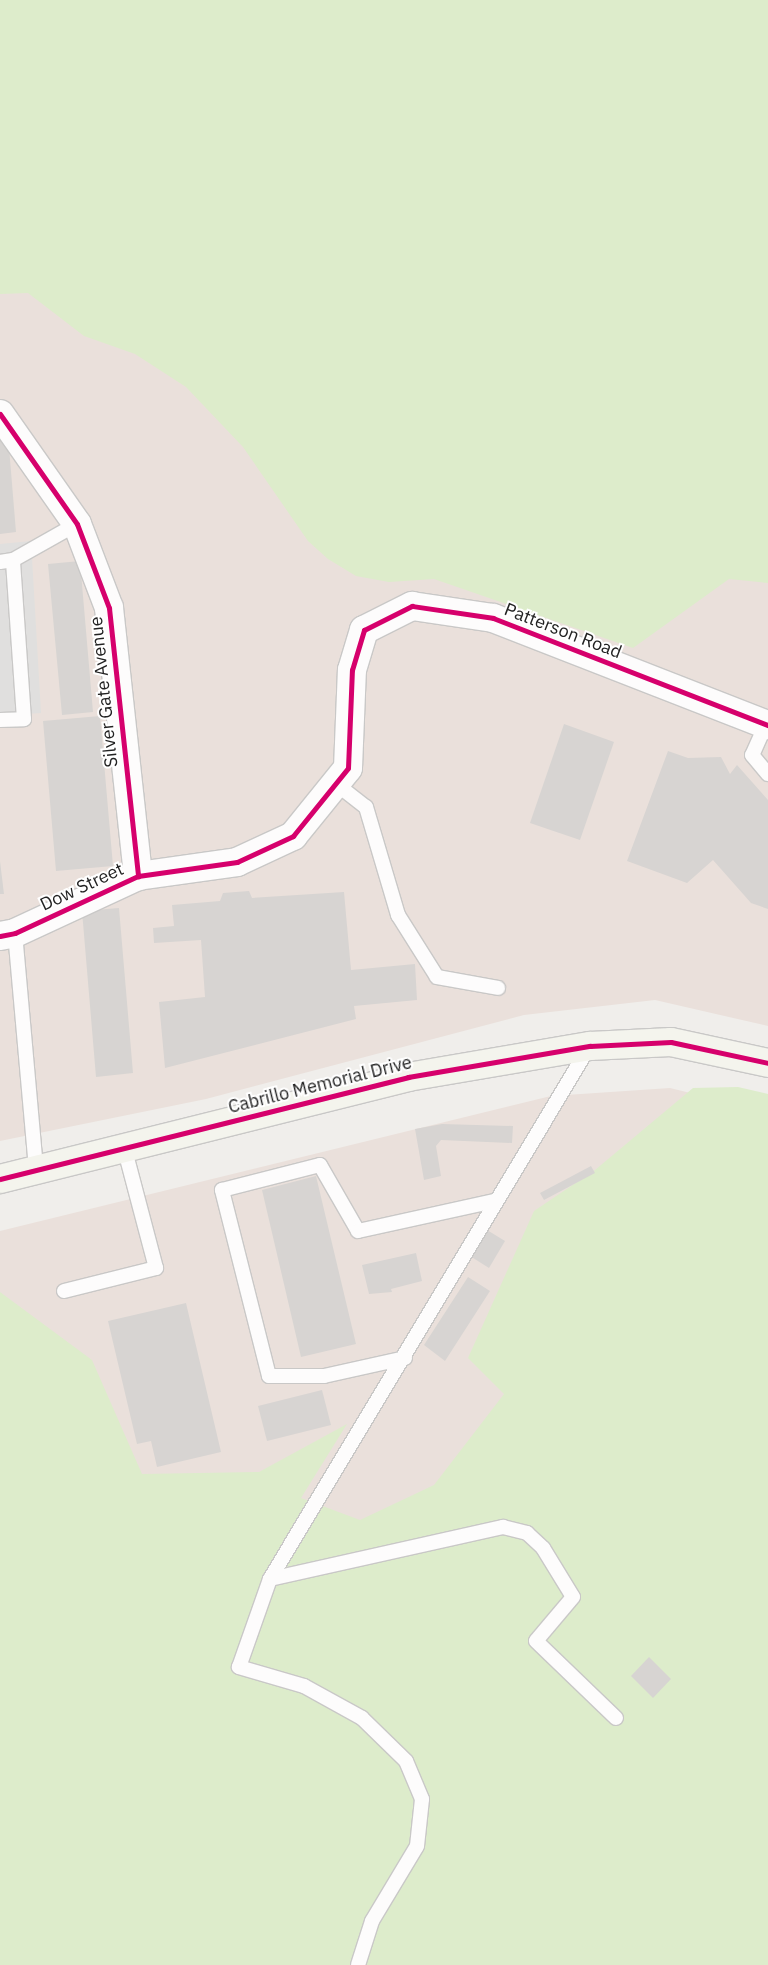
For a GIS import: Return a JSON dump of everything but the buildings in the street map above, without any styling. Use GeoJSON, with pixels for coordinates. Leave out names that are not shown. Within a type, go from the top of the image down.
{"type":"FeatureCollection","features":[{"type":"Feature","properties":{"kind":"main road","name":"Cabrillo Memorial Drive"},"geometry":{"type":"LineString","coordinates":[[0,1179],[408,1077],[590,1046],[671,1042],[768,1063]]}},
{"type":"Feature","properties":{"kind":"street","name":"Silver Gate Avenue"},"geometry":{"type":"LineString","coordinates":[[0,414],[77,524],[109,608],[138,876]]}},
{"type":"Feature","properties":{"kind":"street","name":"Patterson Road"},"geometry":{"type":"LineString","coordinates":[[341,776],[352,670],[364,630],[412,606],[493,618],[767,725]]}},
{"type":"Feature","properties":{"kind":"street","name":"Dow Street"},"geometry":{"type":"LineString","coordinates":[[8,934],[138,876],[237,862],[293,836],[341,776]]}},
{"type":"Feature","properties":{"kind":"lane"},"geometry":{"type":"LineString","coordinates":[[0,720],[24,718],[6,561],[77,524]]}},
{"type":"Feature","properties":{"kind":"lane"},"geometry":{"type":"LineString","coordinates":[[767,725],[752,755],[768,774]]}},
{"type":"Feature","properties":{"kind":"lane"},"geometry":{"type":"LineString","coordinates":[[341,776],[366,807],[398,915],[437,978],[498,988]]}},
{"type":"Feature","properties":{"kind":"lane"},"geometry":{"type":"LineString","coordinates":[[8,934],[36,1169]]}},
{"type":"Feature","properties":{"kind":"lane"},"geometry":{"type":"LineString","coordinates":[[358,1965],[372,1921],[417,1846],[422,1799],[406,1761],[362,1718],[304,1686],[239,1667],[270,1579],[405,1358],[494,1201],[590,1046]]}},
{"type":"Feature","properties":{"kind":"lane"},"geometry":{"type":"LineString","coordinates":[[64,1291],[156,1268],[124,1147]]}},
{"type":"Feature","properties":{"kind":"lane"},"geometry":{"type":"LineString","coordinates":[[405,1358],[324,1376],[269,1376],[222,1190],[320,1165],[358,1231],[494,1201]]}},
{"type":"Feature","properties":{"kind":"lane"},"geometry":{"type":"LineString","coordinates":[[270,1579],[503,1526],[527,1533],[543,1548],[572,1597],[536,1641],[616,1718]]}},
{"type":"Feature","properties":{"kind":"shaded area"},"geometry":{"type":"Polygon","coordinates":[[[0,0],[768,0],[768,1026],[655,1000],[524,1015],[206,1099],[0,1141],[0,0]]]}},
{"type":"Feature","properties":{"kind":"shaded area"},"geometry":{"type":"Polygon","coordinates":[[[31,541],[41,713],[0,716],[0,544],[31,541]]]}},
{"type":"Feature","properties":{"kind":"shaded area"},"geometry":{"type":"Polygon","coordinates":[[[670,1088],[768,1112],[768,1965],[0,1965],[0,1231],[551,1096],[670,1088]]]}},
{"type":"Feature","properties":{"kind":"green space"},"geometry":{"type":"Polygon","coordinates":[[[0,0],[768,0],[768,583],[729,579],[633,648],[434,579],[389,582],[356,576],[328,559],[308,541],[243,447],[186,387],[135,354],[84,336],[28,293],[0,294],[0,0]]]}},
{"type":"Feature","properties":{"kind":"green space"},"geometry":{"type":"Polygon","coordinates":[[[738,1087],[768,1094],[768,1965],[0,1965],[0,1292],[92,1360],[142,1474],[259,1472],[347,1424],[301,1498],[360,1520],[434,1485],[504,1394],[468,1358],[534,1211],[595,1170],[693,1088],[738,1087]]]}},
{"type":"Feature","properties":{"kind":"cycle path"},"geometry":{"type":"LineString","coordinates":[[0,414],[77,524],[109,608],[138,876]]}},
{"type":"Feature","properties":{"kind":"cycle path"},"geometry":{"type":"LineString","coordinates":[[0,936],[15,933],[138,876],[237,862],[293,836],[348,768],[352,670],[364,630],[412,606],[493,618],[768,725]]}},
{"type":"Feature","properties":{"kind":"cycle path"},"geometry":{"type":"LineString","coordinates":[[0,1179],[408,1077],[590,1046],[671,1042],[768,1063]]}}]}
